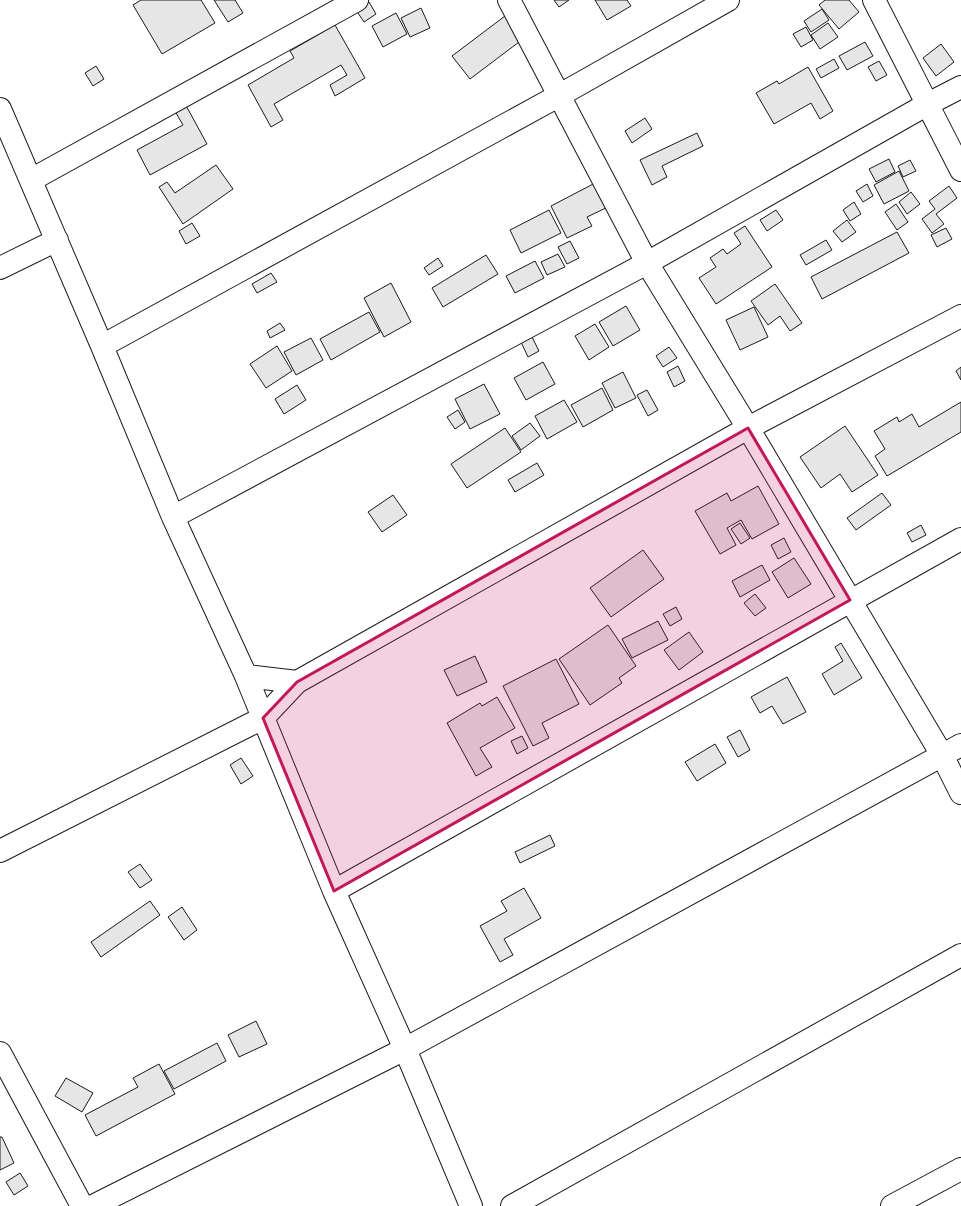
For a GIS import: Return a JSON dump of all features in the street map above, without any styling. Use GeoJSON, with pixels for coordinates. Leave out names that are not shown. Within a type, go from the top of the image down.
{"type":"FeatureCollection","features":[{"type":"Feature","properties":{"kind":"street"},"geometry":{"type":"LineString","coordinates":[[31,180],[357,0]]}},
{"type":"Feature","properties":{"kind":"street"},"geometry":{"type":"LineString","coordinates":[[509,0],[647,262],[850,600],[952,750],[961,793]]}},
{"type":"Feature","properties":{"kind":"street"},"geometry":{"type":"LineString","coordinates":[[102,346],[560,95],[728,0]]}},
{"type":"Feature","properties":{"kind":"street"},"geometry":{"type":"LineString","coordinates":[[874,0],[961,170]]}},
{"type":"Feature","properties":{"kind":"street"},"geometry":{"type":"LineString","coordinates":[[173,517],[647,262],[926,104],[961,87]]}},
{"type":"Feature","properties":{"kind":"street"},"geometry":{"type":"LineString","coordinates":[[0,109],[102,346],[173,517],[246,676],[334,891],[405,1049],[471,1206]]}},
{"type":"Feature","properties":{"kind":"street"},"geometry":{"type":"LineString","coordinates":[[0,268],[57,240]]}},
{"type":"Feature","properties":{"kind":"street"},"geometry":{"type":"LineString","coordinates":[[0,851],[263,718],[297,682],[748,428],[961,316]]}},
{"type":"Feature","properties":{"kind":"street"},"geometry":{"type":"LineString","coordinates":[[334,891],[961,539]]}},
{"type":"Feature","properties":{"kind":"street"},"geometry":{"type":"LineString","coordinates":[[246,676],[297,682]]}},
{"type":"Feature","properties":{"kind":"street"},"geometry":{"type":"LineString","coordinates":[[93,1206],[405,1049],[952,750]]}},
{"type":"Feature","properties":{"kind":"street"},"geometry":{"type":"LineString","coordinates":[[512,1206],[961,955]]}},
{"type":"Feature","properties":{"kind":"street"},"geometry":{"type":"LineString","coordinates":[[0,1053],[82,1206]]}},
{"type":"Feature","properties":{"kind":"street"},"geometry":{"type":"LineString","coordinates":[[892,1206],[961,1169]]}},
{"type":"Feature","properties":{"kind":"highlighted area"},"geometry":{"type":"Polygon","coordinates":[[[748,428],[850,600],[334,891],[263,718],[297,682],[748,428]]]}},
{"type":"Feature","properties":{"kind":"building"},"geometry":{"type":"Polygon","coordinates":[[[141,0],[201,0],[215,23],[162,54],[133,5],[141,0]]]}},
{"type":"Feature","properties":{"kind":"building"},"geometry":{"type":"Polygon","coordinates":[[[214,0],[235,0],[243,13],[228,22],[214,0]]]}},
{"type":"Feature","properties":{"kind":"building"},"geometry":{"type":"Polygon","coordinates":[[[554,0],[569,0],[559,7],[554,0]]]}},
{"type":"Feature","properties":{"kind":"building"},"geometry":{"type":"Polygon","coordinates":[[[595,0],[627,0],[631,6],[607,20],[595,0]]]}},
{"type":"Feature","properties":{"kind":"building"},"geometry":{"type":"Polygon","coordinates":[[[825,0],[849,0],[859,12],[839,29],[819,5],[825,0]]]}},
{"type":"Feature","properties":{"kind":"building"},"geometry":{"type":"Polygon","coordinates":[[[369,2],[376,14],[364,22],[356,10],[369,2]]]}},
{"type":"Feature","properties":{"kind":"building"},"geometry":{"type":"Polygon","coordinates":[[[421,8],[430,28],[410,37],[401,18],[421,8]]]}},
{"type":"Feature","properties":{"kind":"building"},"geometry":{"type":"Polygon","coordinates":[[[822,9],[829,20],[811,32],[804,21],[822,9]]]}},
{"type":"Feature","properties":{"kind":"building"},"geometry":{"type":"Polygon","coordinates":[[[396,13],[407,34],[383,47],[372,26],[396,13]]]}},
{"type":"Feature","properties":{"kind":"building"},"geometry":{"type":"Polygon","coordinates":[[[505,16],[523,39],[470,79],[452,56],[505,16]]]}},
{"type":"Feature","properties":{"kind":"building"},"geometry":{"type":"Polygon","coordinates":[[[828,23],[838,37],[820,49],[811,35],[828,23]]]}},
{"type":"Feature","properties":{"kind":"building"},"geometry":{"type":"Polygon","coordinates":[[[335,25],[365,78],[335,96],[330,85],[347,75],[341,65],[274,104],[283,120],[271,127],[248,85],[294,58],[290,51],[335,25]]]}},
{"type":"Feature","properties":{"kind":"building"},"geometry":{"type":"Polygon","coordinates":[[[806,27],[813,40],[801,47],[793,34],[806,27]]]}},
{"type":"Feature","properties":{"kind":"building"},"geometry":{"type":"Polygon","coordinates":[[[865,42],[873,56],[847,70],[839,56],[865,42]]]}},
{"type":"Feature","properties":{"kind":"building"},"geometry":{"type":"Polygon","coordinates":[[[941,44],[954,62],[936,76],[923,58],[941,44]]]}},
{"type":"Feature","properties":{"kind":"building"},"geometry":{"type":"Polygon","coordinates":[[[834,59],[839,68],[821,78],[816,69],[834,59]]]}},
{"type":"Feature","properties":{"kind":"building"},"geometry":{"type":"Polygon","coordinates":[[[879,61],[887,75],[876,81],[868,67],[879,61]]]}},
{"type":"Feature","properties":{"kind":"building"},"geometry":{"type":"Polygon","coordinates":[[[96,66],[104,79],[93,86],[85,73],[96,66]]]}},
{"type":"Feature","properties":{"kind":"building"},"geometry":{"type":"Polygon","coordinates":[[[808,67],[833,111],[820,119],[811,103],[774,124],[756,93],[777,81],[779,84],[808,67]]]}},
{"type":"Feature","properties":{"kind":"building"},"geometry":{"type":"Polygon","coordinates":[[[183,100],[207,144],[150,175],[137,150],[183,125],[172,106],[183,100]]]}},
{"type":"Feature","properties":{"kind":"building"},"geometry":{"type":"Polygon","coordinates":[[[645,118],[652,129],[632,143],[625,131],[645,118]]]}},
{"type":"Feature","properties":{"kind":"building"},"geometry":{"type":"Polygon","coordinates":[[[697,133],[703,146],[662,166],[667,177],[652,185],[640,160],[697,133]]]}},
{"type":"Feature","properties":{"kind":"building"},"geometry":{"type":"Polygon","coordinates":[[[889,159],[895,172],[876,182],[869,169],[889,159]]]}},
{"type":"Feature","properties":{"kind":"building"},"geometry":{"type":"Polygon","coordinates":[[[910,160],[916,171],[903,177],[898,166],[910,160]]]}},
{"type":"Feature","properties":{"kind":"building"},"geometry":{"type":"Polygon","coordinates":[[[216,165],[233,189],[183,224],[159,187],[167,182],[175,193],[216,165]]]}},
{"type":"Feature","properties":{"kind":"building"},"geometry":{"type":"Polygon","coordinates":[[[899,171],[909,191],[884,204],[874,185],[899,171]]]}},
{"type":"Feature","properties":{"kind":"building"},"geometry":{"type":"Polygon","coordinates":[[[597,182],[610,206],[587,217],[592,226],[567,238],[551,206],[597,182]]]}},
{"type":"Feature","properties":{"kind":"building"},"geometry":{"type":"Polygon","coordinates":[[[867,184],[873,196],[863,202],[856,191],[867,184]]]}},
{"type":"Feature","properties":{"kind":"building"},"geometry":{"type":"Polygon","coordinates":[[[949,186],[957,198],[936,214],[944,224],[932,233],[922,219],[935,209],[929,201],[949,186]]]}},
{"type":"Feature","properties":{"kind":"building"},"geometry":{"type":"Polygon","coordinates":[[[911,192],[920,204],[907,214],[899,202],[911,192]]]}},
{"type":"Feature","properties":{"kind":"building"},"geometry":{"type":"Polygon","coordinates":[[[854,202],[861,214],[850,221],[843,210],[854,202]]]}},
{"type":"Feature","properties":{"kind":"building"},"geometry":{"type":"Polygon","coordinates":[[[896,204],[908,222],[897,230],[885,212],[896,204]]]}},
{"type":"Feature","properties":{"kind":"building"},"geometry":{"type":"Polygon","coordinates":[[[549,210],[561,233],[521,253],[510,230],[549,210]]]}},
{"type":"Feature","properties":{"kind":"building"},"geometry":{"type":"Polygon","coordinates":[[[776,210],[783,220],[767,231],[760,220],[776,210]]]}},
{"type":"Feature","properties":{"kind":"building"},"geometry":{"type":"Polygon","coordinates":[[[847,220],[856,232],[842,242],[833,231],[847,220]]]}},
{"type":"Feature","properties":{"kind":"building"},"geometry":{"type":"Polygon","coordinates":[[[192,223],[200,236],[186,244],[179,231],[192,223]]]}},
{"type":"Feature","properties":{"kind":"building"},"geometry":{"type":"Polygon","coordinates":[[[745,226],[772,267],[716,304],[699,278],[716,267],[710,258],[723,249],[727,254],[741,244],[734,233],[745,226]]]}},
{"type":"Feature","properties":{"kind":"building"},"geometry":{"type":"Polygon","coordinates":[[[946,228],[952,239],[937,247],[931,235],[946,228]]]}},
{"type":"Feature","properties":{"kind":"building"},"geometry":{"type":"Polygon","coordinates":[[[897,232],[909,253],[822,299],[811,277],[897,232]]]}},
{"type":"Feature","properties":{"kind":"building"},"geometry":{"type":"Polygon","coordinates":[[[826,240],[832,250],[806,265],[800,255],[826,240]]]}},
{"type":"Feature","properties":{"kind":"building"},"geometry":{"type":"Polygon","coordinates":[[[570,241],[579,258],[567,264],[558,247],[570,241]]]}},
{"type":"Feature","properties":{"kind":"building"},"geometry":{"type":"Polygon","coordinates":[[[558,254],[565,267],[547,275],[541,262],[558,254]]]}},
{"type":"Feature","properties":{"kind":"building"},"geometry":{"type":"Polygon","coordinates":[[[486,255],[498,274],[443,307],[432,288],[486,255]]]}},
{"type":"Feature","properties":{"kind":"building"},"geometry":{"type":"Polygon","coordinates":[[[438,258],[443,266],[429,275],[424,268],[438,258]]]}},
{"type":"Feature","properties":{"kind":"building"},"geometry":{"type":"Polygon","coordinates":[[[535,261],[544,278],[515,293],[506,276],[535,261]]]}},
{"type":"Feature","properties":{"kind":"building"},"geometry":{"type":"Polygon","coordinates":[[[271,273],[277,282],[257,293],[252,284],[271,273]]]}},
{"type":"Feature","properties":{"kind":"building"},"geometry":{"type":"Polygon","coordinates":[[[391,283],[411,322],[384,337],[364,298],[391,283]]]}},
{"type":"Feature","properties":{"kind":"building"},"geometry":{"type":"Polygon","coordinates":[[[775,284],[802,323],[790,331],[780,316],[768,325],[751,301],[775,284]]]}},
{"type":"Feature","properties":{"kind":"building"},"geometry":{"type":"Polygon","coordinates":[[[626,306],[640,330],[613,346],[599,322],[626,306]]]}},
{"type":"Feature","properties":{"kind":"building"},"geometry":{"type":"Polygon","coordinates":[[[754,307],[768,337],[740,350],[726,320],[754,307]]]}},
{"type":"Feature","properties":{"kind":"building"},"geometry":{"type":"Polygon","coordinates":[[[369,312],[380,332],[331,360],[320,339],[369,312]]]}},
{"type":"Feature","properties":{"kind":"building"},"geometry":{"type":"Polygon","coordinates":[[[280,323],[285,330],[270,338],[267,331],[280,323]]]}},
{"type":"Feature","properties":{"kind":"building"},"geometry":{"type":"Polygon","coordinates":[[[595,324],[609,347],[589,360],[575,336],[595,324]]]}},
{"type":"Feature","properties":{"kind":"building"},"geometry":{"type":"Polygon","coordinates":[[[532,337],[539,351],[528,357],[521,342],[532,337]]]}},
{"type":"Feature","properties":{"kind":"building"},"geometry":{"type":"Polygon","coordinates":[[[311,338],[323,360],[296,375],[284,352],[311,338]]]}},
{"type":"Feature","properties":{"kind":"building"},"geometry":{"type":"Polygon","coordinates":[[[277,346],[292,371],[266,388],[250,364],[277,346]]]}},
{"type":"Feature","properties":{"kind":"building"},"geometry":{"type":"Polygon","coordinates":[[[669,347],[677,358],[663,367],[656,356],[669,347]]]}},
{"type":"Feature","properties":{"kind":"building"},"geometry":{"type":"Polygon","coordinates":[[[543,362],[555,384],[526,400],[514,378],[543,362]]]}},
{"type":"Feature","properties":{"kind":"building"},"geometry":{"type":"Polygon","coordinates":[[[678,366],[685,381],[674,387],[667,372],[678,366]]]}},
{"type":"Feature","properties":{"kind":"building"},"geometry":{"type":"Polygon","coordinates":[[[961,367],[961,380],[956,371],[961,367]]]}},
{"type":"Feature","properties":{"kind":"building"},"geometry":{"type":"Polygon","coordinates":[[[623,372],[636,398],[615,408],[602,383],[623,372]]]}},
{"type":"Feature","properties":{"kind":"building"},"geometry":{"type":"Polygon","coordinates":[[[484,384],[500,414],[470,429],[455,399],[484,384]]]}},
{"type":"Feature","properties":{"kind":"building"},"geometry":{"type":"Polygon","coordinates":[[[297,385],[306,400],[284,414],[275,399],[297,385]]]}},
{"type":"Feature","properties":{"kind":"building"},"geometry":{"type":"Polygon","coordinates":[[[602,388],[613,410],[583,427],[571,405],[602,388]]]}},
{"type":"Feature","properties":{"kind":"building"},"geometry":{"type":"Polygon","coordinates":[[[647,390],[658,410],[648,416],[637,395],[647,390]]]}},
{"type":"Feature","properties":{"kind":"building"},"geometry":{"type":"Polygon","coordinates":[[[564,400],[577,422],[547,439],[535,416],[564,400]]]}},
{"type":"Feature","properties":{"kind":"building"},"geometry":{"type":"Polygon","coordinates":[[[961,402],[961,432],[887,476],[875,456],[885,449],[874,431],[897,417],[899,422],[912,414],[919,427],[961,402]]]}},
{"type":"Feature","properties":{"kind":"building"},"geometry":{"type":"Polygon","coordinates":[[[458,410],[465,422],[455,429],[447,417],[458,410]]]}},
{"type":"Feature","properties":{"kind":"building"},"geometry":{"type":"Polygon","coordinates":[[[530,423],[540,436],[521,450],[512,436],[530,423]]]}},
{"type":"Feature","properties":{"kind":"building"},"geometry":{"type":"Polygon","coordinates":[[[845,426],[878,475],[852,492],[840,474],[821,488],[800,457],[845,426]]]}},
{"type":"Feature","properties":{"kind":"building"},"geometry":{"type":"Polygon","coordinates":[[[505,428],[521,452],[467,488],[451,464],[505,428]]]}},
{"type":"Feature","properties":{"kind":"building"},"geometry":{"type":"Polygon","coordinates":[[[537,463],[544,475],[515,492],[508,480],[537,463]]]}},
{"type":"Feature","properties":{"kind":"building"},"geometry":{"type":"Polygon","coordinates":[[[758,486],[779,524],[752,539],[741,520],[727,528],[736,545],[720,554],[695,511],[727,493],[731,501],[758,486]]]}},
{"type":"Feature","properties":{"kind":"building"},"geometry":{"type":"Polygon","coordinates":[[[882,493],[891,505],[856,530],[847,518],[882,493]]]}},
{"type":"Feature","properties":{"kind":"building"},"geometry":{"type":"Polygon","coordinates":[[[393,495],[407,515],[382,532],[368,512],[393,495]]]}},
{"type":"Feature","properties":{"kind":"building"},"geometry":{"type":"Polygon","coordinates":[[[740,523],[750,538],[741,544],[731,529],[740,523]]]}},
{"type":"Feature","properties":{"kind":"building"},"geometry":{"type":"Polygon","coordinates":[[[921,525],[926,535],[912,542],[907,533],[921,525]]]}},
{"type":"Feature","properties":{"kind":"building"},"geometry":{"type":"Polygon","coordinates":[[[784,538],[791,552],[778,559],[771,545],[784,538]]]}},
{"type":"Feature","properties":{"kind":"building"},"geometry":{"type":"Polygon","coordinates":[[[643,550],[664,579],[611,617],[590,588],[643,550]]]}},
{"type":"Feature","properties":{"kind":"building"},"geometry":{"type":"Polygon","coordinates":[[[794,558],[811,584],[788,598],[772,572],[794,558]]]}},
{"type":"Feature","properties":{"kind":"building"},"geometry":{"type":"Polygon","coordinates":[[[762,565],[770,580],[740,597],[732,581],[762,565]]]}},
{"type":"Feature","properties":{"kind":"building"},"geometry":{"type":"Polygon","coordinates":[[[755,594],[766,608],[755,616],[744,603],[755,594]]]}},
{"type":"Feature","properties":{"kind":"building"},"geometry":{"type":"Polygon","coordinates":[[[676,607],[682,619],[670,626],[663,614],[676,607]]]}},
{"type":"Feature","properties":{"kind":"building"},"geometry":{"type":"Polygon","coordinates":[[[658,621],[668,640],[632,658],[622,639],[658,621]]]}},
{"type":"Feature","properties":{"kind":"building"},"geometry":{"type":"Polygon","coordinates":[[[608,625],[636,666],[619,678],[622,683],[590,705],[559,659],[608,625]]]}},
{"type":"Feature","properties":{"kind":"building"},"geometry":{"type":"Polygon","coordinates":[[[689,632],[703,652],[679,670],[664,650],[689,632]]]}},
{"type":"Feature","properties":{"kind":"building"},"geometry":{"type":"Polygon","coordinates":[[[841,643],[862,678],[834,695],[822,674],[843,661],[835,647],[841,643]]]}},
{"type":"Feature","properties":{"kind":"building"},"geometry":{"type":"Polygon","coordinates":[[[475,656],[487,682],[457,696],[444,670],[475,656]]]}},
{"type":"Feature","properties":{"kind":"building"},"geometry":{"type":"Polygon","coordinates":[[[556,659],[579,704],[542,723],[549,738],[533,746],[503,686],[556,659]]]}},
{"type":"Feature","properties":{"kind":"building"},"geometry":{"type":"Polygon","coordinates":[[[787,677],[806,712],[783,724],[772,706],[760,713],[751,697],[787,677]]]}},
{"type":"Feature","properties":{"kind":"building"},"geometry":{"type":"Polygon","coordinates":[[[497,697],[515,728],[480,748],[492,767],[476,776],[447,723],[480,703],[482,706],[497,697]]]}},
{"type":"Feature","properties":{"kind":"building"},"geometry":{"type":"Polygon","coordinates":[[[740,730],[750,750],[738,757],[727,737],[740,730]]]}},
{"type":"Feature","properties":{"kind":"building"},"geometry":{"type":"Polygon","coordinates":[[[522,736],[528,748],[517,754],[511,741],[522,736]]]}},
{"type":"Feature","properties":{"kind":"building"},"geometry":{"type":"Polygon","coordinates":[[[715,744],[726,763],[697,781],[685,762],[715,744]]]}},
{"type":"Feature","properties":{"kind":"building"},"geometry":{"type":"Polygon","coordinates":[[[241,758],[253,776],[241,784],[230,765],[241,758]]]}},
{"type":"Feature","properties":{"kind":"building"},"geometry":{"type":"Polygon","coordinates":[[[550,835],[555,846],[520,863],[515,852],[550,835]]]}},
{"type":"Feature","properties":{"kind":"building"},"geometry":{"type":"Polygon","coordinates":[[[140,864],[152,880],[140,888],[128,872],[140,864]]]}},
{"type":"Feature","properties":{"kind":"building"},"geometry":{"type":"Polygon","coordinates":[[[524,888],[541,918],[504,939],[513,955],[500,962],[480,926],[507,911],[501,901],[524,888]]]}},
{"type":"Feature","properties":{"kind":"building"},"geometry":{"type":"Polygon","coordinates":[[[150,901],[160,915],[101,957],[91,942],[150,901]]]}},
{"type":"Feature","properties":{"kind":"building"},"geometry":{"type":"Polygon","coordinates":[[[182,907],[197,930],[184,940],[168,917],[182,907]]]}},
{"type":"Feature","properties":{"kind":"building"},"geometry":{"type":"Polygon","coordinates":[[[256,1021],[267,1044],[239,1057],[228,1035],[256,1021]]]}},
{"type":"Feature","properties":{"kind":"building"},"geometry":{"type":"Polygon","coordinates":[[[217,1043],[226,1061],[174,1089],[164,1071],[217,1043]]]}},
{"type":"Feature","properties":{"kind":"building"},"geometry":{"type":"Polygon","coordinates":[[[159,1064],[175,1094],[96,1136],[85,1115],[138,1087],[133,1078],[159,1064]]]}},
{"type":"Feature","properties":{"kind":"building"},"geometry":{"type":"Polygon","coordinates":[[[66,1078],[93,1093],[82,1112],[55,1096],[66,1078]]]}},
{"type":"Feature","properties":{"kind":"building"},"geometry":{"type":"Polygon","coordinates":[[[0,1137],[2,1137],[14,1163],[0,1170],[0,1137]]]}},
{"type":"Feature","properties":{"kind":"building"},"geometry":{"type":"Polygon","coordinates":[[[20,1173],[28,1186],[14,1195],[6,1182],[20,1173]]]}}]}
